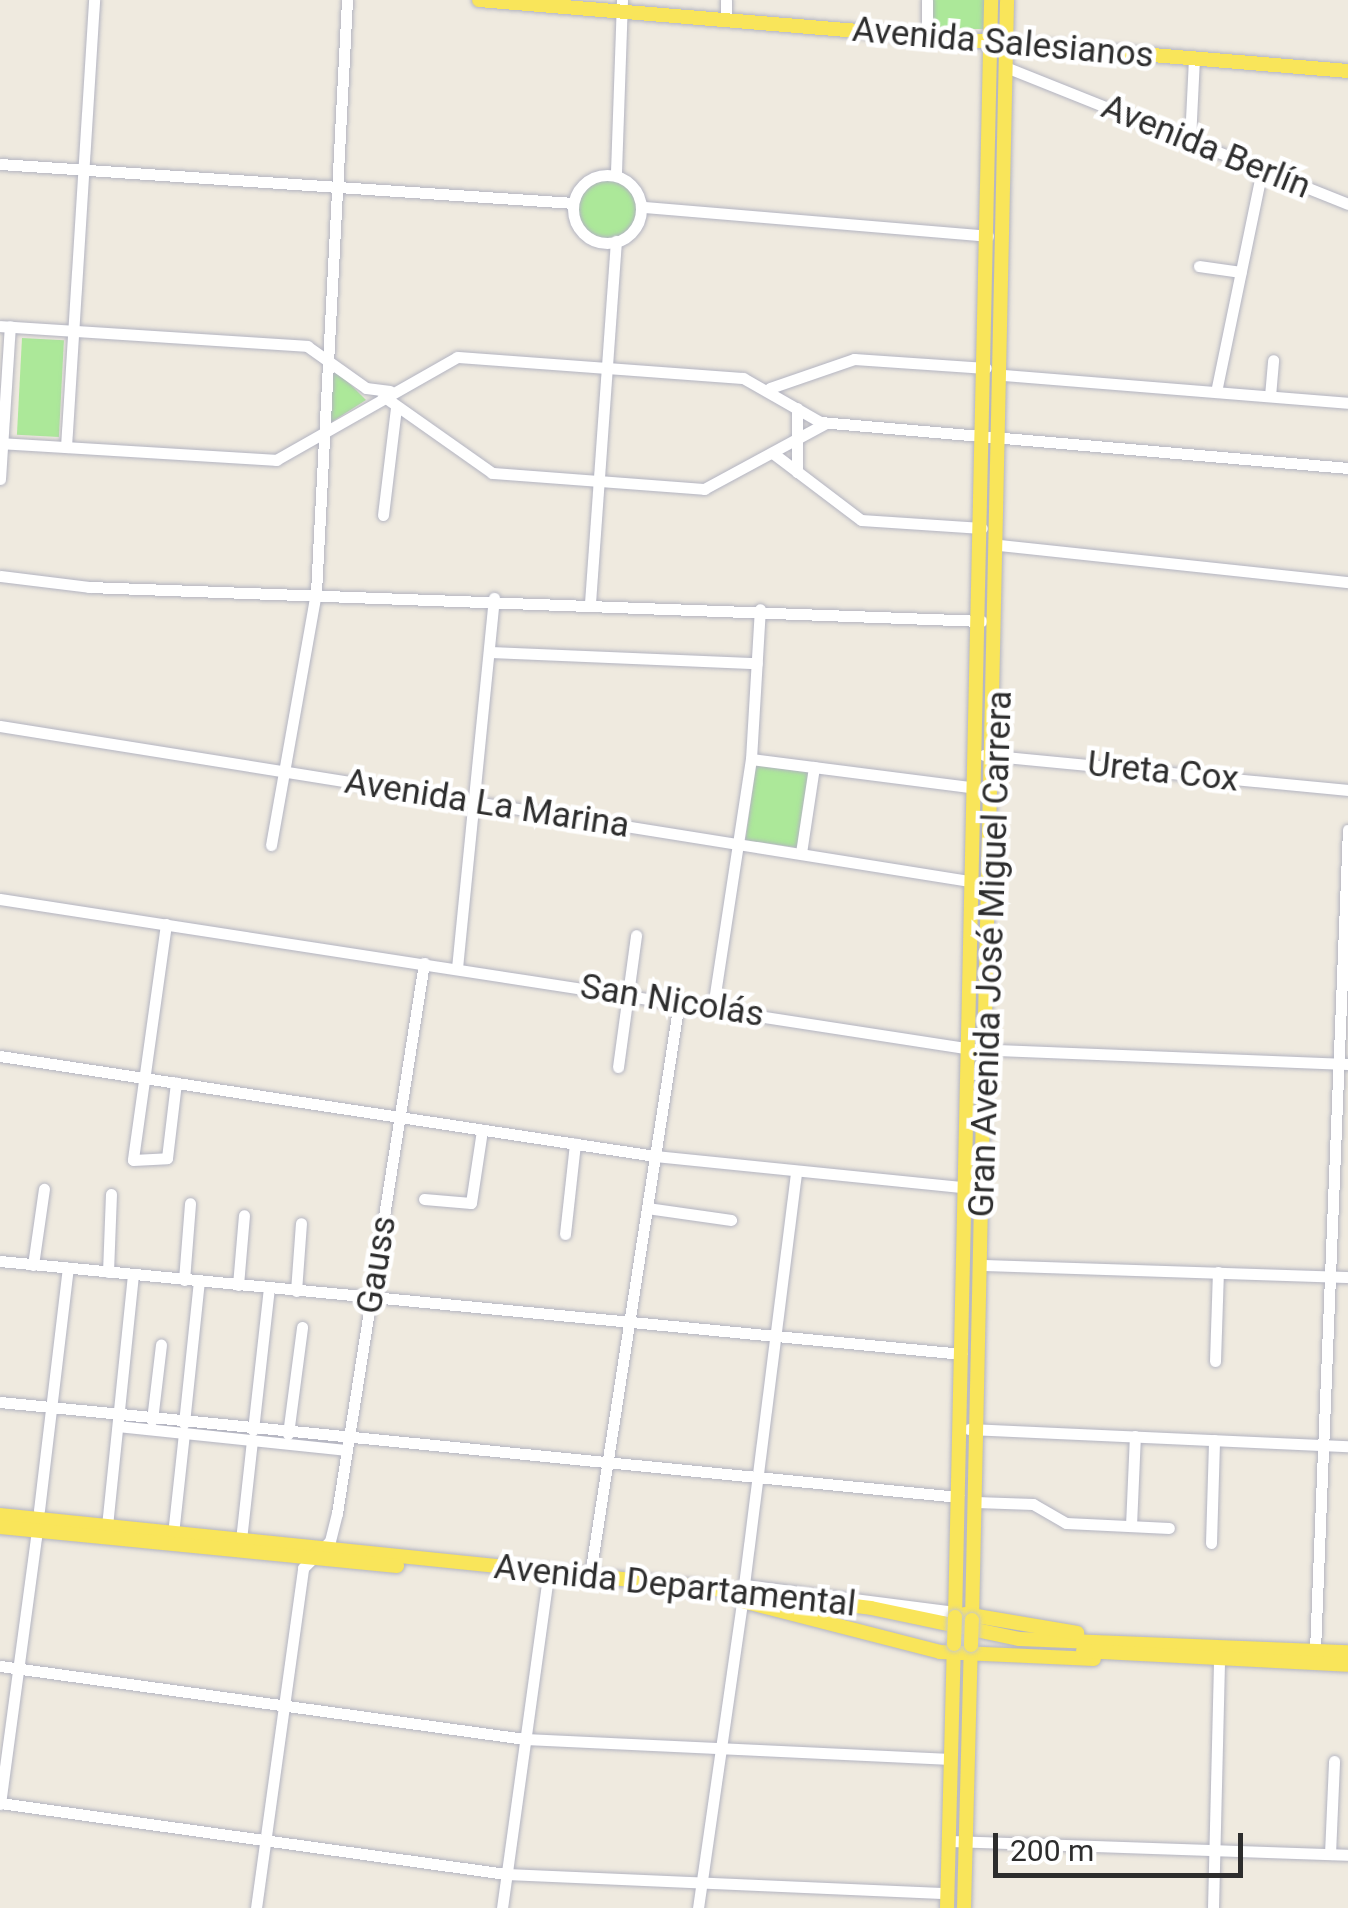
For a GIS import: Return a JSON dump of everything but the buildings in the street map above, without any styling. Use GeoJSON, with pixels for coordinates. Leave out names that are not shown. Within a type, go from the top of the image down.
{"type":"FeatureCollection","features":[{"type":"Feature","properties":{"kind":"main road","name":"Avenida Salesianos"},"geometry":{"type":"LineString","coordinates":[[478,0],[622,6],[726,20],[1348,71]]}},
{"type":"Feature","properties":{"kind":"main road","name":"Gran Avenida José Miguel Carrera"},"geometry":{"type":"LineString","coordinates":[[964,1908],[1000,545],[986,368],[992,0]]}},
{"type":"Feature","properties":{"kind":"main road","name":"Gran Avenida José Miguel Carrera"},"geometry":{"type":"LineString","coordinates":[[948,1901],[982,528],[1002,375],[1007,0]]}},
{"type":"Feature","properties":{"kind":"main road"},"geometry":{"type":"LineString","coordinates":[[988,236],[1004,249]]}},
{"type":"Feature","properties":{"kind":"main road"},"geometry":{"type":"LineString","coordinates":[[965,1268],[982,1264]]}},
{"type":"Feature","properties":{"kind":"main road","name":"Avenida Departamental"},"geometry":{"type":"LineString","coordinates":[[0,1515],[317,1554],[743,1593],[1023,1648],[1212,1654],[1348,1652]]}},
{"type":"Feature","properties":{"kind":"main road","name":"Avenida Departamental"},"geometry":{"type":"LineString","coordinates":[[0,1527],[38,1520],[241,1540],[317,1554]]}},
{"type":"Feature","properties":{"kind":"main road","name":"Avenida Departamental"},"geometry":{"type":"LineString","coordinates":[[548,1576],[590,1575],[871,1608],[1020,1639],[1348,1665]]}},
{"type":"Feature","properties":{"kind":"main road"},"geometry":{"type":"LineString","coordinates":[[690,1586],[743,1593],[954,1649],[1212,1654]]}},
{"type":"Feature","properties":{"kind":"main road"},"geometry":{"type":"LineString","coordinates":[[955,1614],[1212,1654]]}},
{"type":"Feature","properties":{"kind":"street"},"geometry":{"type":"LineString","coordinates":[[66,447],[94,0]]}},
{"type":"Feature","properties":{"kind":"street"},"geometry":{"type":"LineString","coordinates":[[271,845],[316,592],[321,436],[347,0]]}},
{"type":"Feature","properties":{"kind":"street"},"geometry":{"type":"LineString","coordinates":[[726,0],[726,20]]}},
{"type":"Feature","properties":{"kind":"street"},"geometry":{"type":"LineString","coordinates":[[927,0],[927,37]]}},
{"type":"Feature","properties":{"kind":"street"},"geometry":{"type":"LineString","coordinates":[[622,6],[616,172],[644,207],[988,236]]}},
{"type":"Feature","properties":{"kind":"street"},"geometry":{"type":"LineString","coordinates":[[1190,140],[1194,58]]}},
{"type":"Feature","properties":{"kind":"street","name":"Avenida Berlín"},"geometry":{"type":"LineString","coordinates":[[1008,68],[1348,204]]}},
{"type":"Feature","properties":{"kind":"street"},"geometry":{"type":"LineString","coordinates":[[0,164],[573,203]]}},
{"type":"Feature","properties":{"kind":"street"},"geometry":{"type":"LineString","coordinates":[[1216,392],[1262,169]]}},
{"type":"Feature","properties":{"kind":"street"},"geometry":{"type":"LineString","coordinates":[[573,203],[588,179],[616,172]]}},
{"type":"Feature","properties":{"kind":"street"},"geometry":{"type":"LineString","coordinates":[[573,203],[584,234],[616,242],[634,232],[644,207]]}},
{"type":"Feature","properties":{"kind":"street"},"geometry":{"type":"LineString","coordinates":[[590,603],[616,242]]}},
{"type":"Feature","properties":{"kind":"street"},"geometry":{"type":"LineString","coordinates":[[1200,266],[1241,272]]}},
{"type":"Feature","properties":{"kind":"street"},"geometry":{"type":"LineString","coordinates":[[0,480],[5,326],[326,354],[366,388],[393,390]]}},
{"type":"Feature","properties":{"kind":"street"},"geometry":{"type":"LineString","coordinates":[[1,443],[276,460],[453,357],[608,366],[770,388],[854,359],[986,368]]}},
{"type":"Feature","properties":{"kind":"street"},"geometry":{"type":"LineString","coordinates":[[1270,396],[1273,360]]}},
{"type":"Feature","properties":{"kind":"street"},"geometry":{"type":"LineString","coordinates":[[1002,375],[1348,403]]}},
{"type":"Feature","properties":{"kind":"street"},"geometry":{"type":"LineString","coordinates":[[366,388],[368,406]]}},
{"type":"Feature","properties":{"kind":"street"},"geometry":{"type":"LineString","coordinates":[[770,388],[797,408],[826,422],[1348,468]]}},
{"type":"Feature","properties":{"kind":"street"},"geometry":{"type":"LineString","coordinates":[[384,515],[396,406],[393,390]]}},
{"type":"Feature","properties":{"kind":"street"},"geometry":{"type":"LineString","coordinates":[[393,390],[408,416]]}},
{"type":"Feature","properties":{"kind":"street"},"geometry":{"type":"LineString","coordinates":[[396,406],[484,470],[704,489],[774,454],[826,422]]}},
{"type":"Feature","properties":{"kind":"street"},"geometry":{"type":"LineString","coordinates":[[797,408],[798,473]]}},
{"type":"Feature","properties":{"kind":"street"},"geometry":{"type":"LineString","coordinates":[[774,454],[860,520],[982,528]]}},
{"type":"Feature","properties":{"kind":"street"},"geometry":{"type":"LineString","coordinates":[[1000,545],[1348,582]]}},
{"type":"Feature","properties":{"kind":"street"},"geometry":{"type":"LineString","coordinates":[[0,576],[89,588],[494,598],[980,620]]}},
{"type":"Feature","properties":{"kind":"street"},"geometry":{"type":"LineString","coordinates":[[456,968],[478,802],[494,598]]}},
{"type":"Feature","properties":{"kind":"street"},"geometry":{"type":"LineString","coordinates":[[713,1007],[752,759],[760,610]]}},
{"type":"Feature","properties":{"kind":"street"},"geometry":{"type":"LineString","coordinates":[[490,652],[757,662]]}},
{"type":"Feature","properties":{"kind":"street","name":"Avenida La Marina"},"geometry":{"type":"LineString","coordinates":[[0,726],[975,882]]}},
{"type":"Feature","properties":{"kind":"street","name":"Ureta Cox"},"geometry":{"type":"LineString","coordinates":[[977,754],[1348,790]]}},
{"type":"Feature","properties":{"kind":"street"},"geometry":{"type":"LineString","coordinates":[[752,759],[976,788]]}},
{"type":"Feature","properties":{"kind":"street"},"geometry":{"type":"LineString","coordinates":[[802,853],[814,767]]}},
{"type":"Feature","properties":{"kind":"street"},"geometry":{"type":"LineString","coordinates":[[1315,1650],[1329,1276],[1343,1064],[1348,830]]}},
{"type":"Feature","properties":{"kind":"street","name":"San Nicolás"},"geometry":{"type":"LineString","coordinates":[[0,899],[971,1049],[1343,1064]]}},
{"type":"Feature","properties":{"kind":"street"},"geometry":{"type":"LineString","coordinates":[[166,924],[130,1151],[137,1162],[167,1158],[176,1083]]}},
{"type":"Feature","properties":{"kind":"street"},"geometry":{"type":"LineString","coordinates":[[618,1067],[636,935]]}},
{"type":"Feature","properties":{"kind":"street","name":"Gauss"},"geometry":{"type":"LineString","coordinates":[[256,1908],[284,1705],[317,1554],[348,1445],[424,963]]}},
{"type":"Feature","properties":{"kind":"street"},"geometry":{"type":"LineString","coordinates":[[590,1575],[679,1002]]}},
{"type":"Feature","properties":{"kind":"street"},"geometry":{"type":"LineString","coordinates":[[0,1056],[655,1156],[968,1188]]}},
{"type":"Feature","properties":{"kind":"street"},"geometry":{"type":"LineString","coordinates":[[424,1199],[471,1203],[482,1130]]}},
{"type":"Feature","properties":{"kind":"street"},"geometry":{"type":"LineString","coordinates":[[564,1234],[575,1144]]}},
{"type":"Feature","properties":{"kind":"street"},"geometry":{"type":"LineString","coordinates":[[698,1908],[760,1483],[796,1173]]}},
{"type":"Feature","properties":{"kind":"street"},"geometry":{"type":"LineString","coordinates":[[33,1264],[44,1190]]}},
{"type":"Feature","properties":{"kind":"street"},"geometry":{"type":"LineString","coordinates":[[108,1272],[111,1194]]}},
{"type":"Feature","properties":{"kind":"street"},"geometry":{"type":"LineString","coordinates":[[184,1280],[190,1203]]}},
{"type":"Feature","properties":{"kind":"street"},"geometry":{"type":"LineString","coordinates":[[646,1208],[732,1220]]}},
{"type":"Feature","properties":{"kind":"street"},"geometry":{"type":"LineString","coordinates":[[238,1285],[244,1215]]}},
{"type":"Feature","properties":{"kind":"street"},"geometry":{"type":"LineString","coordinates":[[296,1291],[301,1224]]}},
{"type":"Feature","properties":{"kind":"street"},"geometry":{"type":"LineString","coordinates":[[0,1261],[777,1341],[962,1354]]}},
{"type":"Feature","properties":{"kind":"street"},"geometry":{"type":"LineString","coordinates":[[982,1264],[1348,1277]]}},
{"type":"Feature","properties":{"kind":"street"},"geometry":{"type":"LineString","coordinates":[[68,1268],[0,1803],[506,1874],[948,1901]]}},
{"type":"Feature","properties":{"kind":"street"},"geometry":{"type":"LineString","coordinates":[[1215,1361],[1218,1272]]}},
{"type":"Feature","properties":{"kind":"street"},"geometry":{"type":"LineString","coordinates":[[107,1526],[133,1275]]}},
{"type":"Feature","properties":{"kind":"street"},"geometry":{"type":"LineString","coordinates":[[174,1525],[198,1281]]}},
{"type":"Feature","properties":{"kind":"street"},"geometry":{"type":"LineString","coordinates":[[241,1540],[269,1288]]}},
{"type":"Feature","properties":{"kind":"street"},"geometry":{"type":"LineString","coordinates":[[288,1434],[302,1327]]}},
{"type":"Feature","properties":{"kind":"street"},"geometry":{"type":"LineString","coordinates":[[152,1420],[162,1345]]}},
{"type":"Feature","properties":{"kind":"street"},"geometry":{"type":"LineString","coordinates":[[0,1402],[51,1407],[118,1421],[253,1436],[760,1483],[958,1497]]}},
{"type":"Feature","properties":{"kind":"street"},"geometry":{"type":"LineString","coordinates":[[118,1421],[152,1420],[184,1428]]}},
{"type":"Feature","properties":{"kind":"street"},"geometry":{"type":"LineString","coordinates":[[960,1429],[1348,1446]]}},
{"type":"Feature","properties":{"kind":"street"},"geometry":{"type":"LineString","coordinates":[[253,1436],[288,1434],[348,1445]]}},
{"type":"Feature","properties":{"kind":"street"},"geometry":{"type":"LineString","coordinates":[[1131,1526],[1135,1436]]}},
{"type":"Feature","properties":{"kind":"street"},"geometry":{"type":"LineString","coordinates":[[1212,1543],[1214,1440]]}},
{"type":"Feature","properties":{"kind":"street"},"geometry":{"type":"LineString","coordinates":[[976,1502],[1033,1504],[1066,1523],[1169,1528]]}},
{"type":"Feature","properties":{"kind":"street"},"geometry":{"type":"LineString","coordinates":[[502,1908],[548,1576]]}},
{"type":"Feature","properties":{"kind":"street","name":"Avenida Departamental"},"geometry":{"type":"LineString","coordinates":[[743,1593],[955,1614]]}},
{"type":"Feature","properties":{"kind":"street"},"geometry":{"type":"LineString","coordinates":[[1212,1654],[1213,1908]]}},
{"type":"Feature","properties":{"kind":"street"},"geometry":{"type":"LineString","coordinates":[[0,1666],[525,1738],[951,1759]]}},
{"type":"Feature","properties":{"kind":"street"},"geometry":{"type":"LineString","coordinates":[[1330,1854],[1334,1761]]}},
{"type":"Feature","properties":{"kind":"street"},"geometry":{"type":"LineString","coordinates":[[949,1841],[1348,1855]]}},
{"type":"Feature","properties":{"kind":"green space"},"geometry":{"type":"Polygon","coordinates":[[[931,0],[985,0],[985,29],[931,29],[931,0]]]}},
{"type":"Feature","properties":{"kind":"green space"},"geometry":{"type":"Polygon","coordinates":[[[606,178],[628,187],[637,209],[628,231],[606,240],[584,231],[575,209],[584,187],[606,178]]]}},
{"type":"Feature","properties":{"kind":"green space"},"geometry":{"type":"Polygon","coordinates":[[[22,338],[64,340],[59,437],[17,435],[22,338]]]}},
{"type":"Feature","properties":{"kind":"green space"},"geometry":{"type":"Polygon","coordinates":[[[332,366],[366,400],[330,423],[332,366]]]}},
{"type":"Feature","properties":{"kind":"green space"},"geometry":{"type":"Polygon","coordinates":[[[756,765],[810,773],[800,848],[745,840],[756,765]]]}}]}
